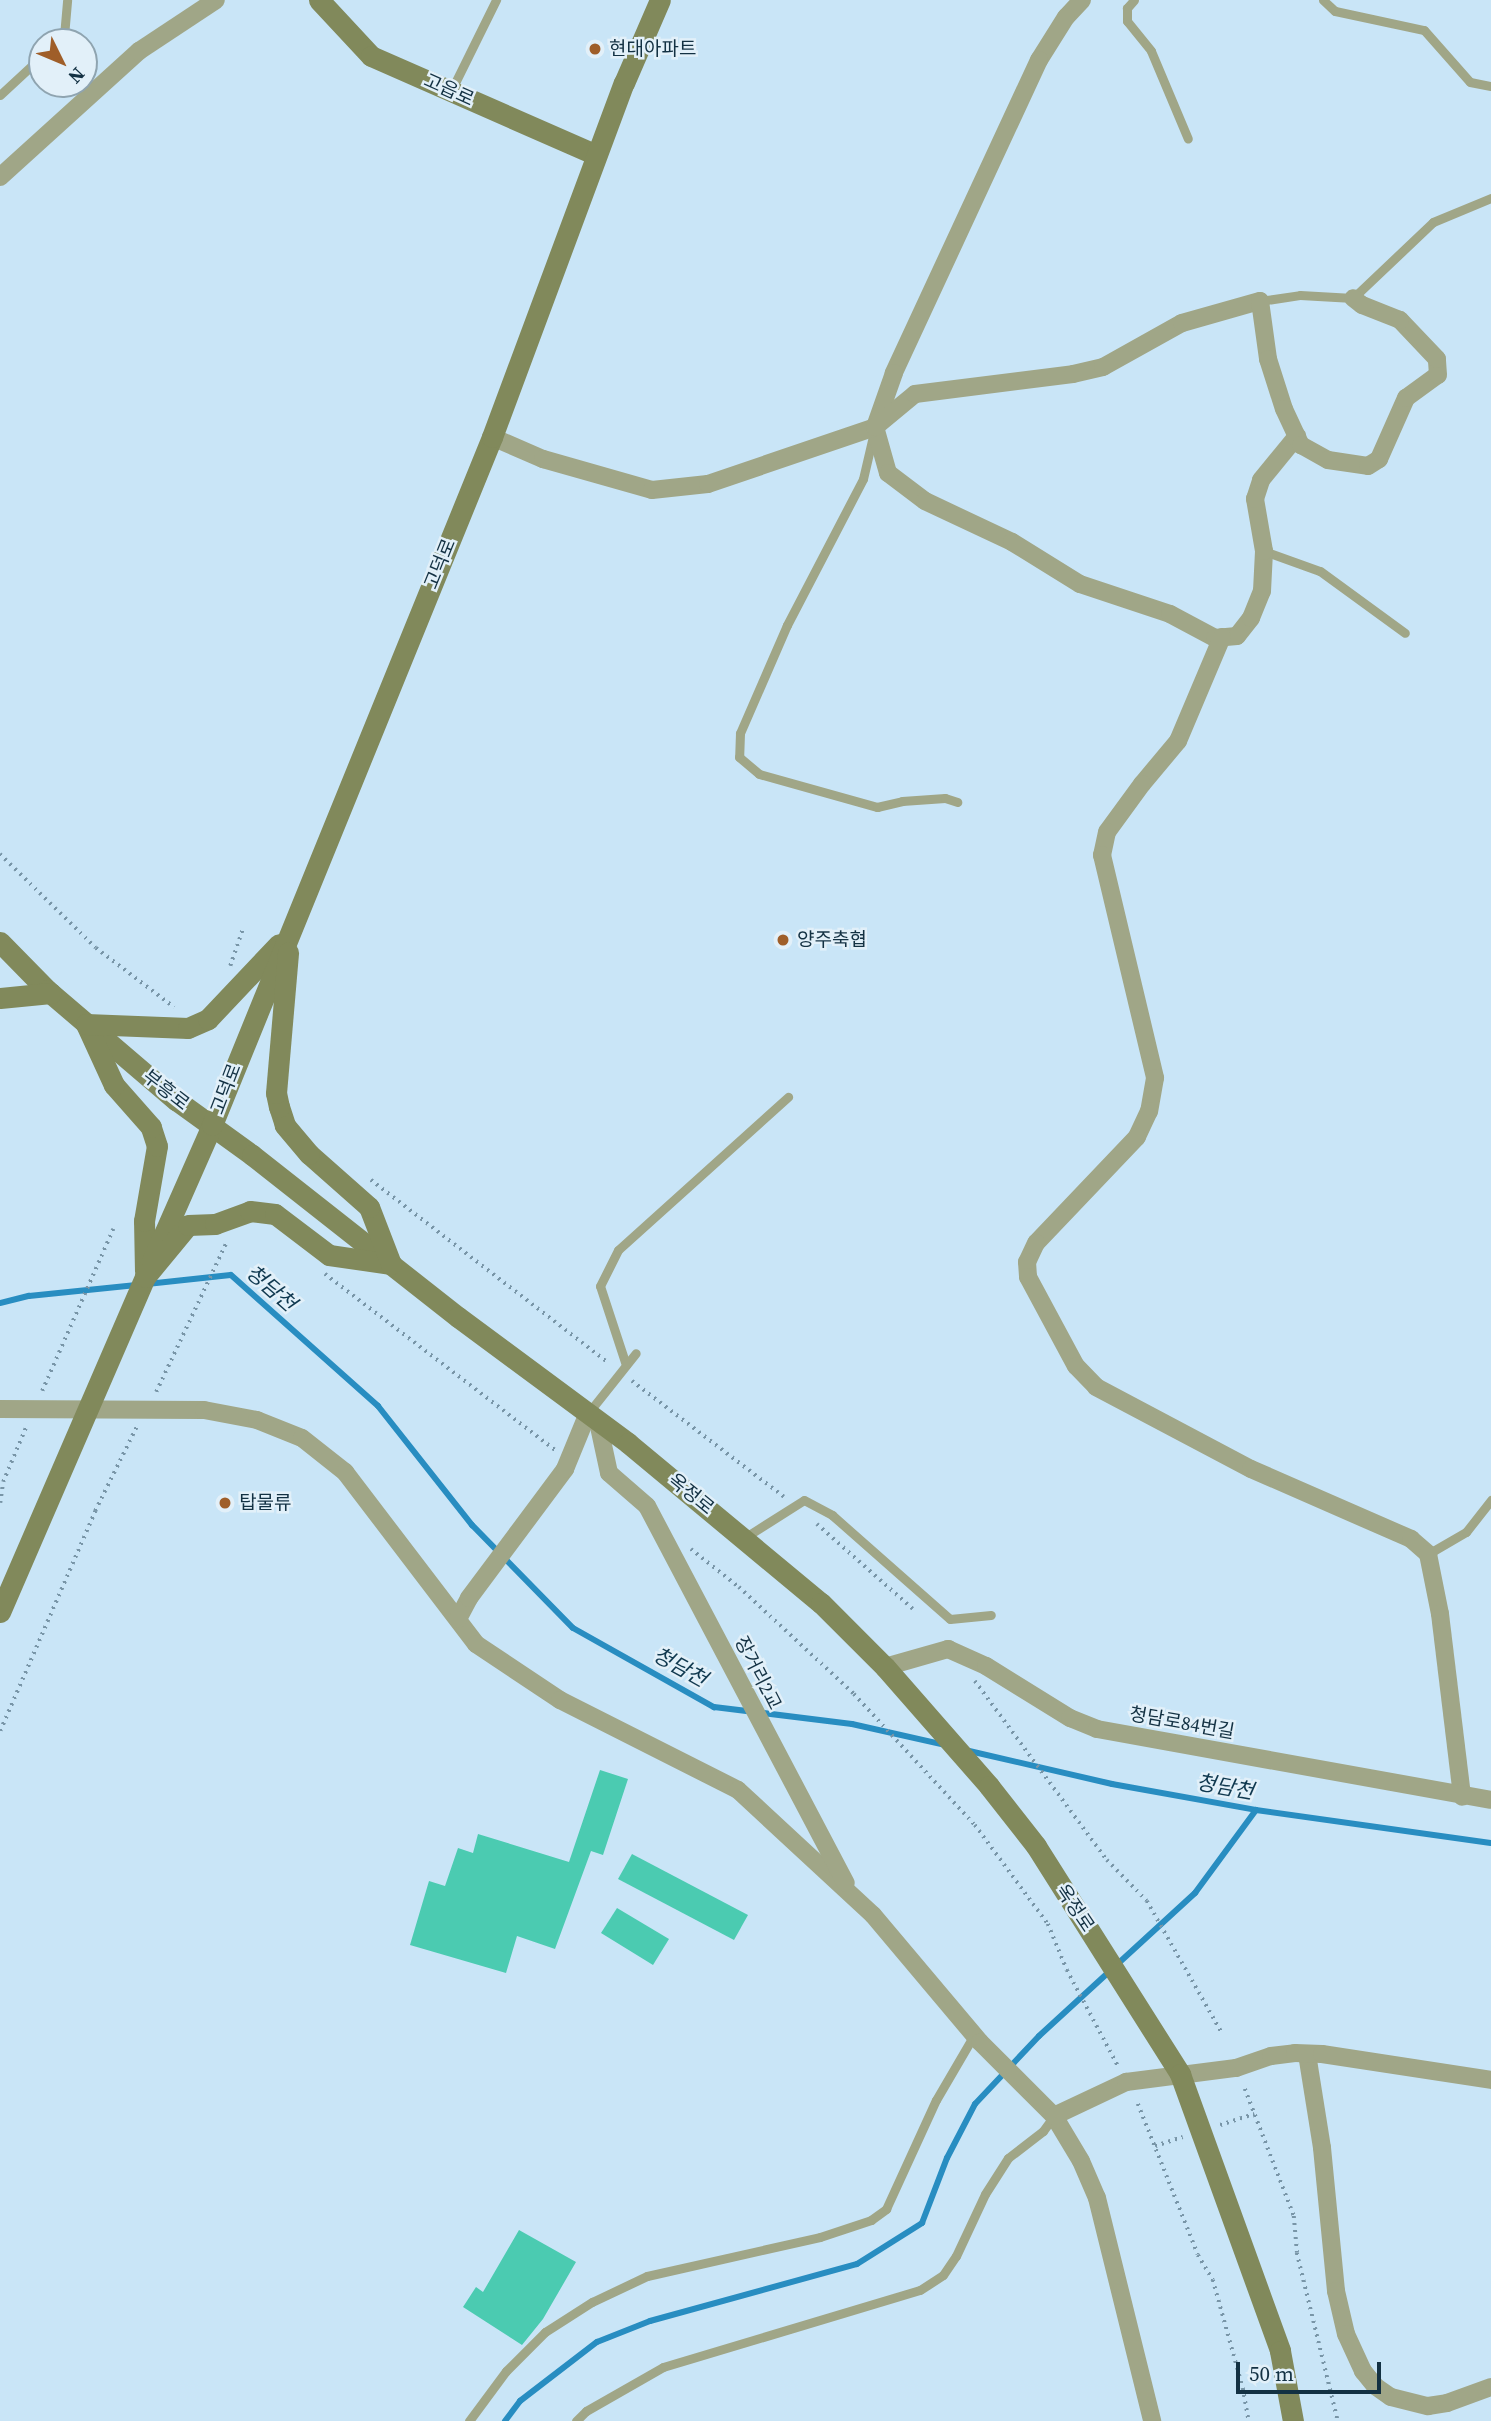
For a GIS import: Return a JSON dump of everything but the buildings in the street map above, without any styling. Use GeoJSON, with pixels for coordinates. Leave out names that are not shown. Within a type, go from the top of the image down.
{"type":"FeatureCollection","features":[{"type":"Feature","properties":{"kind":"main road","name":"고읍로"},"geometry":{"type":"LineString","coordinates":[[319,0],[371,56],[596,155]]}},
{"type":"Feature","properties":{"kind":"main road","name":"고덕로"},"geometry":{"type":"LineString","coordinates":[[212,1125],[492,437],[656,1]]}},
{"type":"Feature","properties":{"kind":"main road"},"geometry":{"type":"LineString","coordinates":[[145,1277],[144,1221],[157,1146],[151,1127],[114,1086],[86,1024],[188,1028],[208,1019],[289,933]]}},
{"type":"Feature","properties":{"kind":"main road"},"geometry":{"type":"LineString","coordinates":[[145,1277],[188,1225],[215,1224],[250,1211],[275,1214],[329,1255],[391,1264],[369,1207],[309,1154],[285,1125],[279,1107],[276,1093],[289,933]]}},
{"type":"Feature","properties":{"kind":"main road","name":"부흥로"},"geometry":{"type":"LineString","coordinates":[[0,942],[86,1024],[176,1100],[212,1125]]}},
{"type":"Feature","properties":{"kind":"main road"},"geometry":{"type":"LineString","coordinates":[[0,998],[51,993]]}},
{"type":"Feature","properties":{"kind":"main road"},"geometry":{"type":"LineString","coordinates":[[0,1612],[212,1125]]}},
{"type":"Feature","properties":{"kind":"main road","name":"옥정로"},"geometry":{"type":"LineString","coordinates":[[212,1125],[593,1418],[821,1603],[885,1667],[997,1796],[1035,1846],[1180,2074]]}},
{"type":"Feature","properties":{"kind":"main road"},"geometry":{"type":"LineString","coordinates":[[1180,2074],[1280,2351],[1293,2421]]}},
{"type":"Feature","properties":{"kind":"street"},"geometry":{"type":"LineString","coordinates":[[0,177],[139,51],[216,0]]}},
{"type":"Feature","properties":{"kind":"street"},"geometry":{"type":"LineString","coordinates":[[1083,0],[1066,18],[1039,60],[894,373],[875,427],[888,473],[925,501],[1012,542],[1080,584],[1170,614],[1215,638],[1237,636],[1251,618],[1262,591],[1264,551],[1255,499],[1261,480],[1297,436]]}},
{"type":"Feature","properties":{"kind":"street"},"geometry":{"type":"LineString","coordinates":[[492,437],[543,459],[652,490],[708,484],[875,427],[915,394],[1073,374],[1103,367],[1182,323],[1260,301],[1268,359],[1301,445],[1328,460],[1368,466],[1379,459],[1406,398],[1438,375],[1437,359],[1424,342],[1400,320],[1362,305],[1353,298]]}},
{"type":"Feature","properties":{"kind":"street"},"geometry":{"type":"LineString","coordinates":[[1222,637],[1178,741],[1142,783],[1107,832],[1102,855],[1155,1078],[1149,1111],[1137,1137],[1036,1243],[1027,1262],[1028,1277],[1076,1366],[1096,1387],[1251,1469],[1411,1539],[1428,1554],[1440,1614],[1462,1797]]}},
{"type":"Feature","properties":{"kind":"street"},"geometry":{"type":"LineString","coordinates":[[0,1409],[204,1410],[257,1420],[302,1438],[345,1472],[477,1644],[559,1700],[738,1790],[873,1914],[977,2039],[1054,2116],[1081,2161],[1097,2198],[1153,2421]]}},
{"type":"Feature","properties":{"kind":"street"},"geometry":{"type":"LineString","coordinates":[[458,1619],[469,1598],[568,1462],[593,1418]]}},
{"type":"Feature","properties":{"kind":"street","name":"장거리2교"},"geometry":{"type":"LineString","coordinates":[[593,1418],[610,1473],[647,1506],[853,1896]]}},
{"type":"Feature","properties":{"kind":"street","name":"청담로84번길"},"geometry":{"type":"LineString","coordinates":[[885,1667],[948,1649],[986,1666],[1070,1718],[1097,1729],[1462,1797],[1491,1800]]}},
{"type":"Feature","properties":{"kind":"street"},"geometry":{"type":"LineString","coordinates":[[1054,2116],[1126,2082],[1236,2068],[1271,2056],[1307,2054],[1491,2080]]}},
{"type":"Feature","properties":{"kind":"street"},"geometry":{"type":"LineString","coordinates":[[1307,2054],[1322,2148],[1336,2291],[1346,2334],[1363,2371],[1375,2386],[1391,2397],[1428,2406],[1447,2403],[1491,2387]]}},
{"type":"Feature","properties":{"kind":"lane"},"geometry":{"type":"LineString","coordinates":[[65,28],[67,0]]}},
{"type":"Feature","properties":{"kind":"lane"},"geometry":{"type":"LineString","coordinates":[[451,91],[496,0]]}},
{"type":"Feature","properties":{"kind":"lane"},"geometry":{"type":"LineString","coordinates":[[1134,0],[1127,8],[1126,20],[1151,51],[1188,139]]}},
{"type":"Feature","properties":{"kind":"lane"},"geometry":{"type":"LineString","coordinates":[[1323,0],[1335,11],[1424,30],[1470,82],[1491,86]]}},
{"type":"Feature","properties":{"kind":"lane"},"geometry":{"type":"LineString","coordinates":[[0,95],[28,69]]}},
{"type":"Feature","properties":{"kind":"lane"},"geometry":{"type":"LineString","coordinates":[[1260,301],[1300,295],[1353,298],[1433,222],[1491,198]]}},
{"type":"Feature","properties":{"kind":"lane"},"geometry":{"type":"LineString","coordinates":[[875,427],[863,478],[787,625],[740,733],[739,757],[759,774],[877,807],[902,800],[944,798],[957,802]]}},
{"type":"Feature","properties":{"kind":"lane"},"geometry":{"type":"LineString","coordinates":[[1264,551],[1320,571],[1405,633]]}},
{"type":"Feature","properties":{"kind":"lane"},"geometry":{"type":"LineString","coordinates":[[623,1368],[600,1286],[618,1250],[788,1097]]}},
{"type":"Feature","properties":{"kind":"lane"},"geometry":{"type":"LineString","coordinates":[[593,1418],[623,1368],[636,1353]]}},
{"type":"Feature","properties":{"kind":"lane"},"geometry":{"type":"LineString","coordinates":[[744,1538],[804,1500],[832,1515],[950,1619],[991,1615]]}},
{"type":"Feature","properties":{"kind":"lane"},"geometry":{"type":"LineString","coordinates":[[1428,1554],[1466,1532],[1491,1500]]}},
{"type":"Feature","properties":{"kind":"lane"},"geometry":{"type":"LineString","coordinates":[[469,2421],[506,2371],[545,2332],[592,2302],[647,2276],[820,2237],[871,2220],[886,2209],[936,2100],[977,2039]]}},
{"type":"Feature","properties":{"kind":"lane"},"geometry":{"type":"LineString","coordinates":[[576,2421],[586,2411],[663,2367],[920,2290],[943,2275],[956,2256],[985,2194],[1008,2158],[1043,2131],[1054,2116]]}},
{"type":"Feature","properties":{"kind":"path"},"geometry":{"type":"LineString","coordinates":[[0,854],[96,948],[184,1014]]}},
{"type":"Feature","properties":{"kind":"path"},"geometry":{"type":"LineString","coordinates":[[367,1176],[623,1368],[795,1506],[913,1609]]}},
{"type":"Feature","properties":{"kind":"path"},"geometry":{"type":"LineString","coordinates":[[60,1352],[113,1229]]}},
{"type":"Feature","properties":{"kind":"path"},"geometry":{"type":"LineString","coordinates":[[0,1731],[95,1511],[164,1379],[227,1240]]}},
{"type":"Feature","properties":{"kind":"path"},"geometry":{"type":"LineString","coordinates":[[316,1267],[568,1462]]}},
{"type":"Feature","properties":{"kind":"path"},"geometry":{"type":"LineString","coordinates":[[683,1542],[739,1587],[854,1694],[975,1825],[1048,1924],[1067,1970],[1108,2043],[1118,2067]]}},
{"type":"Feature","properties":{"kind":"path"},"geometry":{"type":"LineString","coordinates":[[972,1678],[1108,1860],[1147,1901],[1222,2033]]}},
{"type":"Feature","properties":{"kind":"path"},"geometry":{"type":"LineString","coordinates":[[1245,2089],[1294,2216],[1297,2253],[1338,2421]]}},
{"type":"Feature","properties":{"kind":"path"},"geometry":{"type":"LineString","coordinates":[[1138,2104],[1198,2255],[1213,2280],[1243,2388],[1249,2421]]}},
{"type":"Feature","properties":{"kind":"waterway","name":"청담천"},"geometry":{"type":"LineString","coordinates":[[147,1284],[231,1275],[378,1406],[472,1525],[573,1628],[714,1707],[852,1724],[945,1745]]}},
{"type":"Feature","properties":{"kind":"waterway","name":"청담천"},"geometry":{"type":"LineString","coordinates":[[0,1303],[29,1296],[136,1285]]}},
{"type":"Feature","properties":{"kind":"waterway","name":"청담천"},"geometry":{"type":"LineString","coordinates":[[965,1750],[1112,1784],[1256,1810],[1491,1843]]}},
{"type":"Feature","properties":{"kind":"waterway"},"geometry":{"type":"LineString","coordinates":[[505,2421],[520,2401],[597,2342],[650,2321],[857,2264],[922,2223],[947,2158],[975,2104],[1039,2036],[1195,1893],[1256,1810]]}},
{"type":"Feature","properties":{"kind":"place","name":"현대아파트"},"geometry":{"type":"Point","coordinates":[595,49]}},
{"type":"Feature","properties":{"kind":"place","name":"양주축협"},"geometry":{"type":"Point","coordinates":[783,940]}},
{"type":"Feature","properties":{"kind":"place","name":"탑물류"},"geometry":{"type":"Point","coordinates":[225,1503]}}]}
